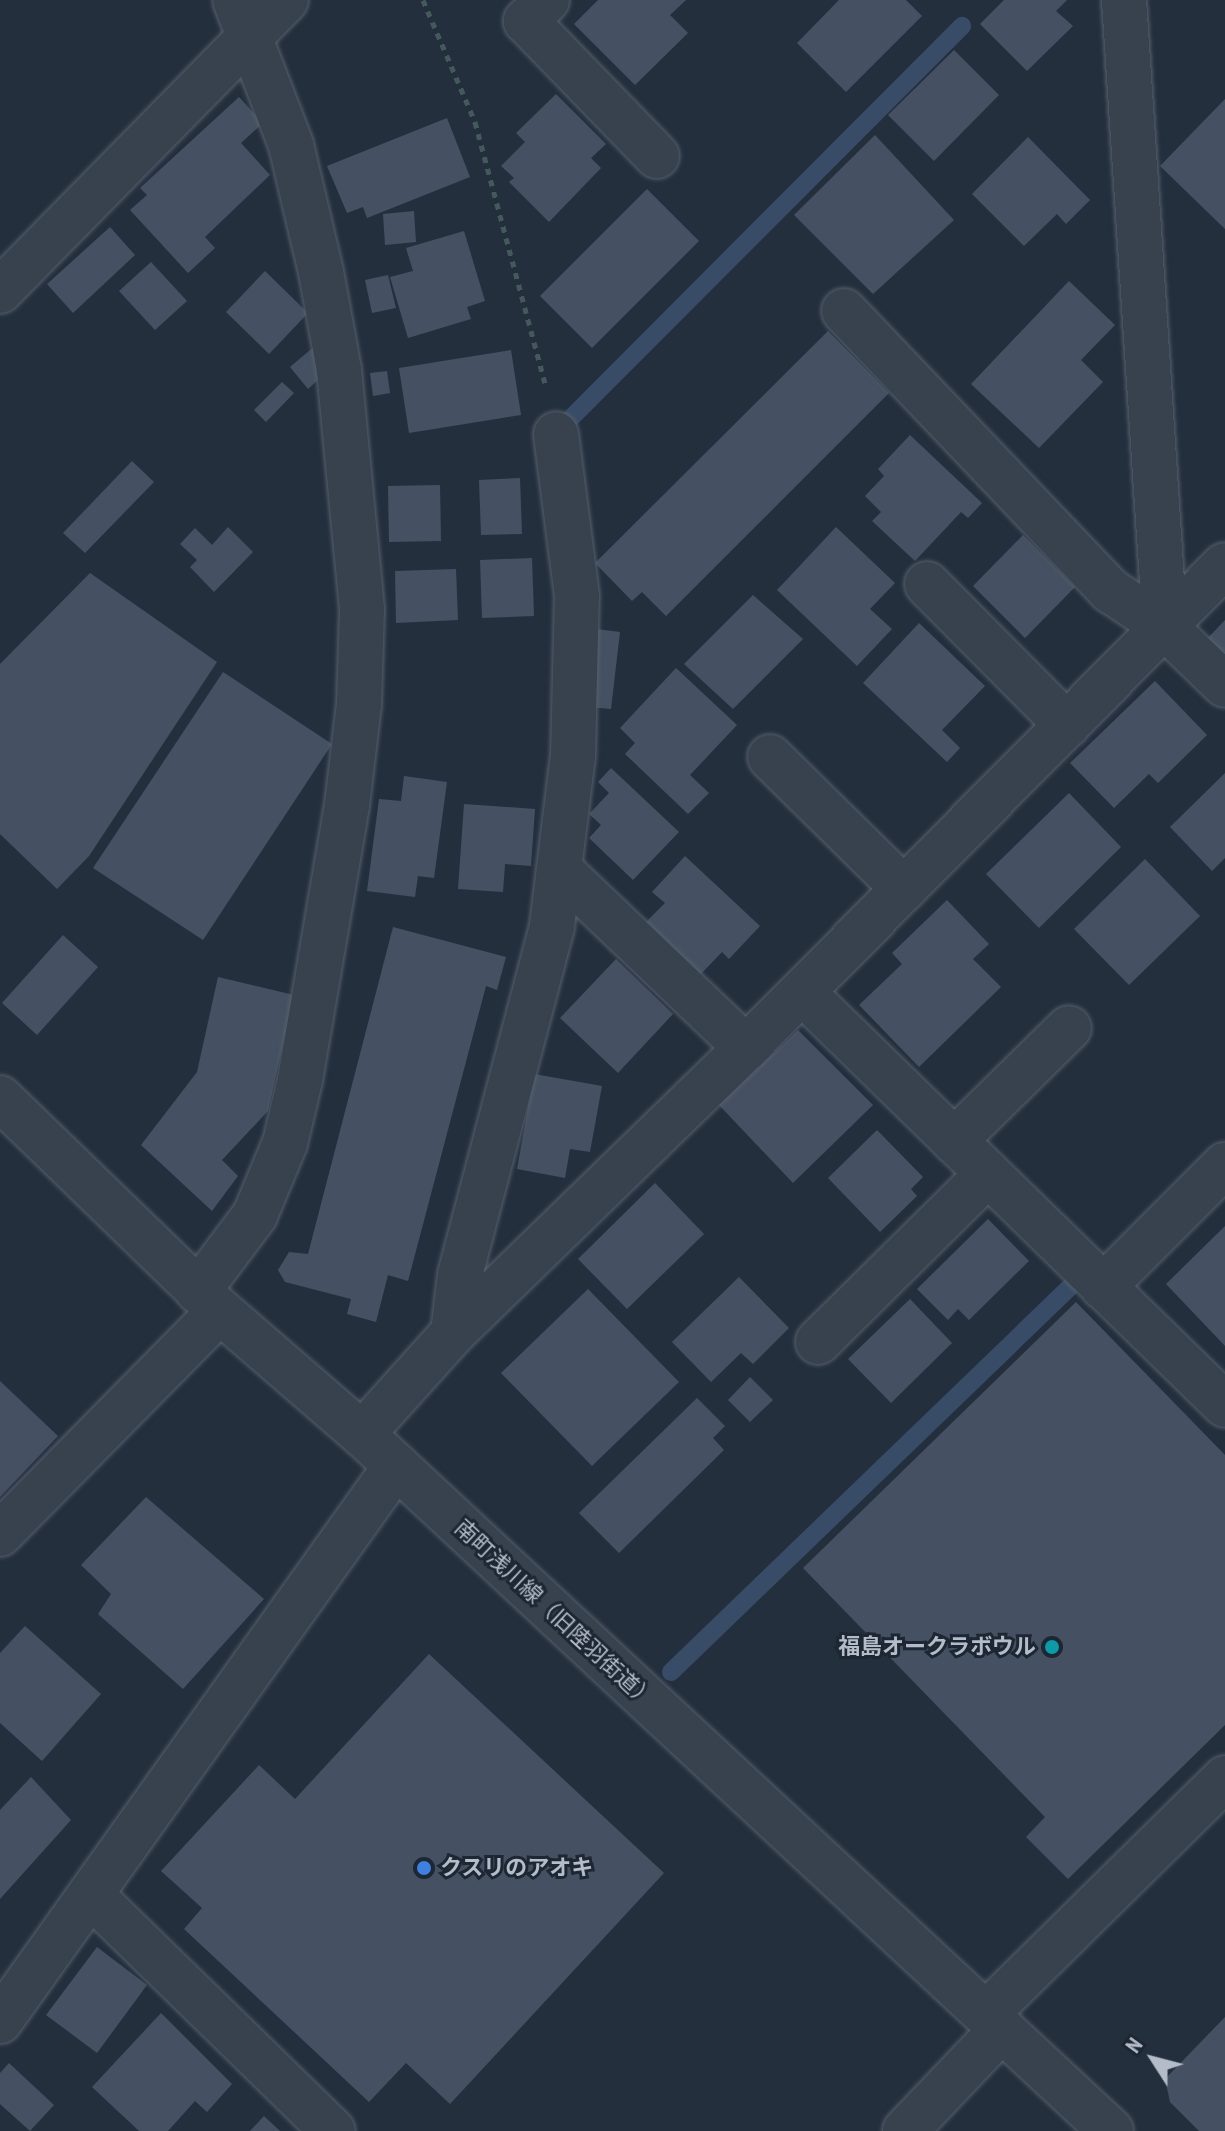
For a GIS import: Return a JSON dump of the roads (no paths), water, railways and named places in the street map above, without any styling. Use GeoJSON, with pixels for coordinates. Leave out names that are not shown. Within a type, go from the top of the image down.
{"type":"FeatureCollection","features":[{"type":"Feature","properties":{"kind":"street"},"geometry":{"type":"LineString","coordinates":[[0,291],[242,19],[286,0]]}},
{"type":"Feature","properties":{"kind":"street"},"geometry":{"type":"LineString","coordinates":[[547,0],[526,21],[657,156]]}},
{"type":"Feature","properties":{"kind":"street"},"geometry":{"type":"LineString","coordinates":[[1124,0],[1165,627]]}},
{"type":"Feature","properties":{"kind":"street"},"geometry":{"type":"LineString","coordinates":[[0,1534],[209,1301],[255,1215],[285,1143],[347,805],[359,705],[362,609],[339,370],[291,145],[242,19]]}},
{"type":"Feature","properties":{"kind":"street"},"geometry":{"type":"LineString","coordinates":[[844,311],[1111,591],[1165,627],[1225,685]]}},
{"type":"Feature","properties":{"kind":"street"},"geometry":{"type":"LineString","coordinates":[[453,1333],[460,1275],[552,926],[573,756],[577,596],[556,434]]}},
{"type":"Feature","properties":{"kind":"street"},"geometry":{"type":"LineString","coordinates":[[362,1434],[453,1333],[746,1048],[1225,565]]}},
{"type":"Feature","properties":{"kind":"street"},"geometry":{"type":"LineString","coordinates":[[927,584],[1067,725]]}},
{"type":"Feature","properties":{"kind":"street"},"geometry":{"type":"LineString","coordinates":[[770,757],[904,889]]}},
{"type":"Feature","properties":{"kind":"street"},"geometry":{"type":"LineString","coordinates":[[559,869],[746,1048]]}},
{"type":"Feature","properties":{"kind":"street"},"geometry":{"type":"LineString","coordinates":[[802,992],[1225,1405]]}},
{"type":"Feature","properties":{"kind":"street"},"geometry":{"type":"LineString","coordinates":[[954,1141],[1069,1028]]}},
{"type":"Feature","properties":{"kind":"street","name":"南町浅川線（旧陸羽街道）"},"geometry":{"type":"LineString","coordinates":[[0,1098],[209,1301],[362,1434],[1111,2131]]}},
{"type":"Feature","properties":{"kind":"street"},"geometry":{"type":"LineString","coordinates":[[1103,1287],[1225,1165]]}},
{"type":"Feature","properties":{"kind":"street"},"geometry":{"type":"LineString","coordinates":[[818,1342],[988,1174]]}},
{"type":"Feature","properties":{"kind":"street"},"geometry":{"type":"LineString","coordinates":[[0,2021],[93,1897],[396,1466]]}},
{"type":"Feature","properties":{"kind":"street"},"geometry":{"type":"LineString","coordinates":[[905,2131],[994,2021],[1225,1778]]}},
{"type":"Feature","properties":{"kind":"street"},"geometry":{"type":"LineString","coordinates":[[93,1897],[333,2131]]}},
{"type":"Feature","properties":{"kind":"waterway"},"geometry":{"type":"LineString","coordinates":[[566,423],[962,26]]}},
{"type":"Feature","properties":{"kind":"waterway"},"geometry":{"type":"LineString","coordinates":[[671,1672],[1070,1287]]}},
{"type":"Feature","properties":{"kind":"place","name":"福島オークラボウル"},"geometry":{"type":"Point","coordinates":[1052,1647]}},
{"type":"Feature","properties":{"kind":"place","name":"クスリのアオキ"},"geometry":{"type":"Point","coordinates":[424,1868]}}]}
